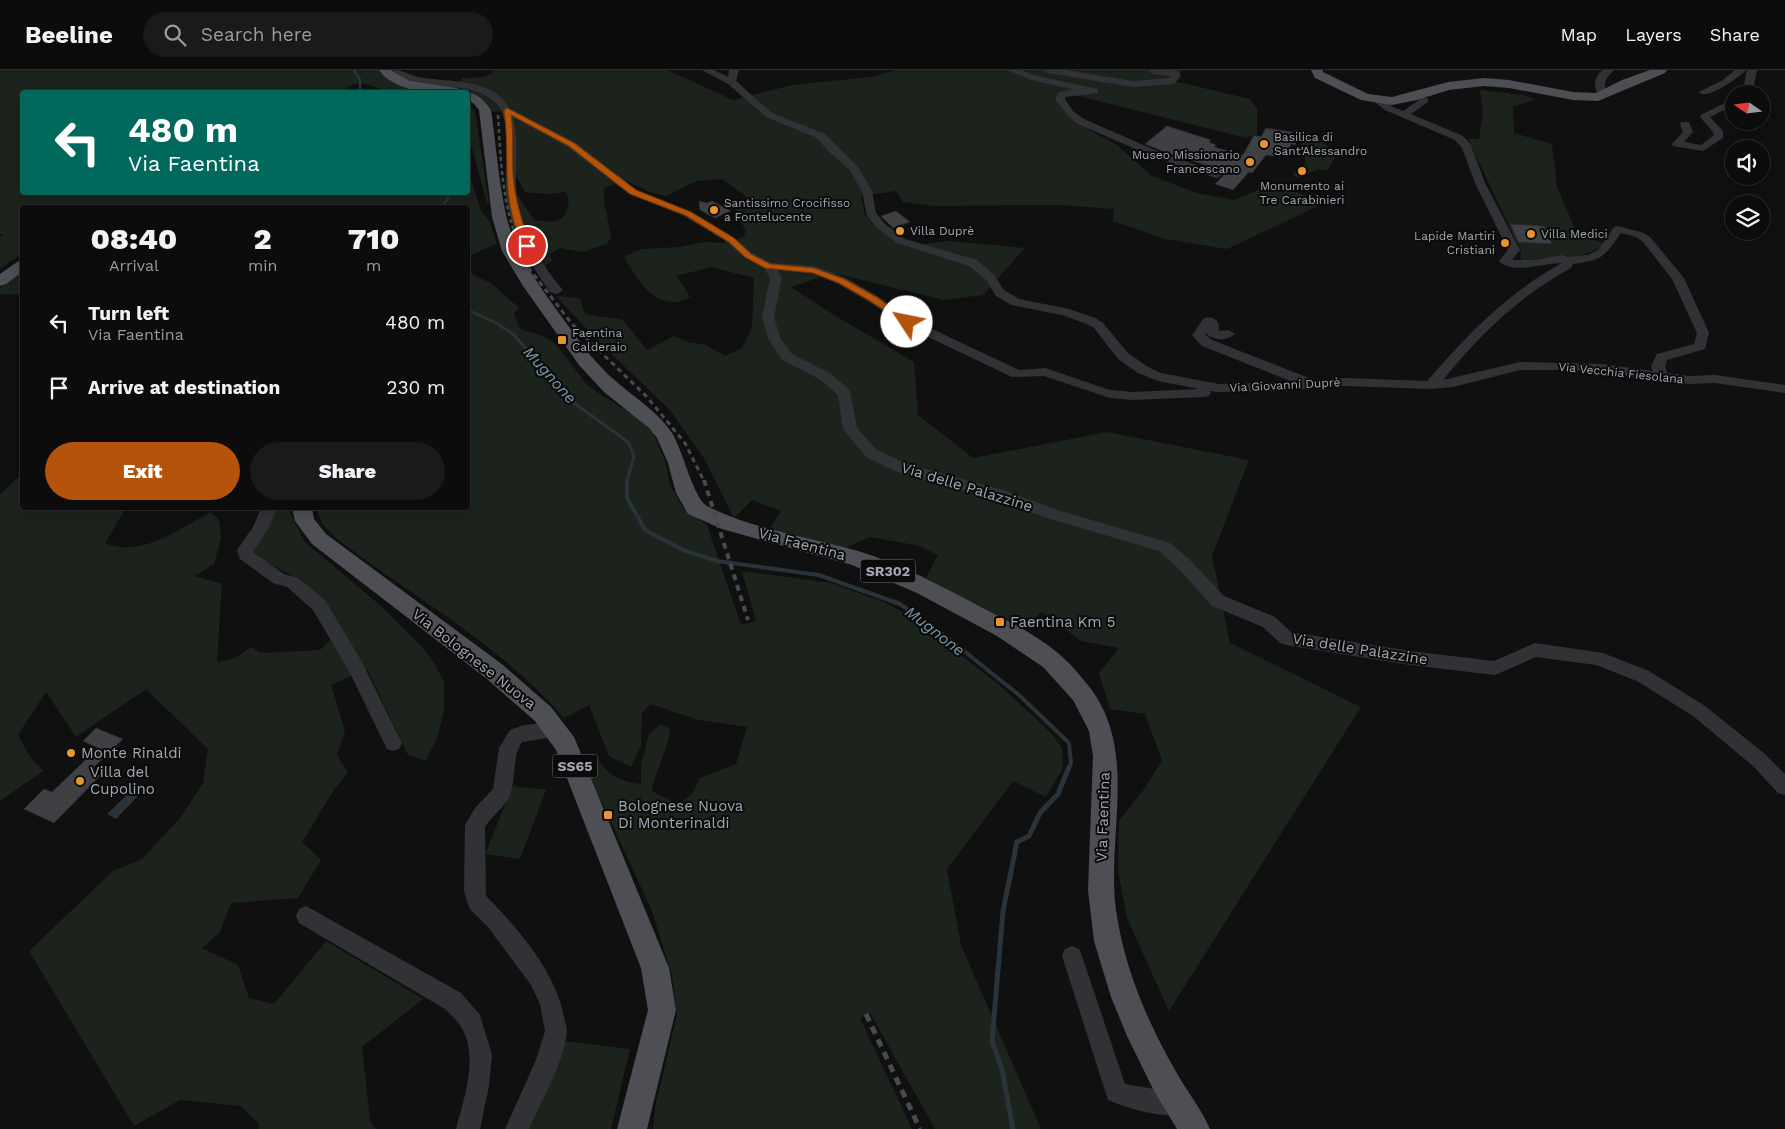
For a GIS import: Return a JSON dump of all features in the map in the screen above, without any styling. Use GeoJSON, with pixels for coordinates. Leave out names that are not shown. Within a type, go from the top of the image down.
{"type":"FeatureCollection","features":[{"type":"Feature","properties":{"kind":"main road"},"geometry":{"type":"LineString","coordinates":[[385,70],[388,75],[400,82],[446,90]]}},
{"type":"Feature","properties":{"kind":"main road"},"geometry":{"type":"LineString","coordinates":[[1325,75],[1366,97],[1381,100],[1402,100],[1448,86],[1484,82],[1509,84],[1581,97],[1602,95],[1626,83],[1661,70]]}},
{"type":"Feature","properties":{"kind":"main road","name":"Via Faentina"},"geometry":{"type":"LineString","coordinates":[[470,97],[477,100],[485,110],[499,217],[506,240],[521,270],[585,361],[610,388],[656,424],[677,463],[686,493],[695,509],[729,524],[857,559],[924,587],[1030,645],[1051,660],[1081,694],[1093,713],[1101,731],[1105,756],[1103,911],[1108,943],[1119,980],[1146,1044],[1178,1104],[1195,1129]]}},
{"type":"Feature","properties":{"kind":"main road"},"geometry":{"type":"LineString","coordinates":[[0,281],[20,266]]}},
{"type":"Feature","properties":{"kind":"main road","name":"Via Bolognese Nuova"},"geometry":{"type":"LineString","coordinates":[[302,510],[305,521],[319,539],[495,672],[543,714],[566,744],[656,968],[662,1010],[632,1129]]}},
{"type":"Feature","properties":{"kind":"street"},"geometry":{"type":"LineString","coordinates":[[398,70],[408,77],[454,84],[486,92],[500,100],[507,110],[572,145],[633,192],[688,214],[731,240],[748,256],[768,266],[814,270],[842,281],[875,300],[907,322],[1017,374],[1045,372],[1101,391],[1133,396],[1202,393],[1219,388]]}},
{"type":"Feature","properties":{"kind":"street","name":"Via Giovanni Duprè"},"geometry":{"type":"LineString","coordinates":[[707,70],[732,76],[769,115],[821,136],[832,149],[853,167],[867,191],[871,214],[881,226],[901,241],[973,263],[990,278],[1000,293],[1015,302],[1066,312],[1091,321],[1098,326],[1123,356],[1143,370],[1158,377],[1219,388],[1282,387],[1346,382],[1431,385]]}},
{"type":"Feature","properties":{"kind":"street"},"geometry":{"type":"LineString","coordinates":[[1012,70],[1034,78],[1095,91],[1070,92],[1061,95],[1060,99],[1070,113],[1080,121],[1160,156],[1217,175]]}},
{"type":"Feature","properties":{"kind":"street"},"geometry":{"type":"LineString","coordinates":[[1044,70],[1133,84],[1172,81],[1176,76],[1175,73],[1152,71]]}},
{"type":"Feature","properties":{"kind":"street"},"geometry":{"type":"LineString","coordinates":[[1602,95],[1599,86],[1602,75],[1609,70]]}},
{"type":"Feature","properties":{"kind":"street"},"geometry":{"type":"LineString","coordinates":[[1704,92],[1726,82],[1741,70]]}},
{"type":"Feature","properties":{"kind":"street"},"geometry":{"type":"LineString","coordinates":[[1749,85],[1752,70]]}},
{"type":"Feature","properties":{"kind":"street"},"geometry":{"type":"LineString","coordinates":[[1381,100],[1384,106],[1458,138],[1467,147],[1480,182],[1502,221],[1514,250],[1505,261],[1513,265],[1536,264],[1561,259],[1568,261],[1591,258],[1602,252],[1618,229],[1640,235],[1647,240],[1678,278],[1703,333],[1700,346],[1685,352],[1662,357],[1658,366],[1663,378]]}},
{"type":"Feature","properties":{"kind":"street"},"geometry":{"type":"LineString","coordinates":[[1404,115],[1425,100]]}},
{"type":"Feature","properties":{"kind":"street"},"geometry":{"type":"LineString","coordinates":[[1685,124],[1688,132],[1677,144],[1703,148],[1719,136],[1718,131],[1704,117],[1725,106]]}},
{"type":"Feature","properties":{"kind":"street"},"geometry":{"type":"LineString","coordinates":[[507,110],[510,133],[509,172],[517,220],[537,265],[557,290]]}},
{"type":"Feature","properties":{"kind":"street"},"geometry":{"type":"LineString","coordinates":[[1431,385],[1471,338],[1492,318],[1540,280],[1567,265],[1568,261]]}},
{"type":"Feature","properties":{"kind":"street","name":"Via delle Palazzine"},"geometry":{"type":"LineString","coordinates":[[768,266],[776,278],[768,317],[774,338],[787,356],[826,377],[845,393],[850,429],[871,453],[902,468],[998,494],[1049,513],[1164,547],[1218,601],[1269,622],[1286,638],[1410,658],[1495,668],[1535,650],[1597,658],[1643,676],[1699,711],[1759,760],[1785,787]]}},
{"type":"Feature","properties":{"kind":"street"},"geometry":{"type":"LineString","coordinates":[[1229,334],[1214,335],[1212,333],[1213,323],[1208,321],[1198,336],[1207,343],[1314,384]]}},
{"type":"Feature","properties":{"kind":"street","name":"Via Vecchia Fiesolana"},"geometry":{"type":"LineString","coordinates":[[1431,385],[1453,383],[1503,370],[1528,366],[1562,366],[1602,368],[1663,378],[1715,379],[1785,389]]}},
{"type":"Feature","properties":{"kind":"street"},"geometry":{"type":"LineString","coordinates":[[268,510],[260,530],[245,550],[246,555],[279,579],[292,582],[320,606],[356,667],[393,743]]}},
{"type":"Feature","properties":{"kind":"street"},"geometry":{"type":"LineString","coordinates":[[517,1129],[547,1062],[556,1030],[551,1003],[538,977],[495,920],[477,902],[474,891],[475,825],[482,814],[502,792],[508,748],[516,736],[524,733],[556,730]]}},
{"type":"Feature","properties":{"kind":"street"},"geometry":{"type":"LineString","coordinates":[[306,916],[453,1001],[472,1023],[481,1056],[478,1086],[468,1129]]}},
{"type":"Feature","properties":{"kind":"street"},"geometry":{"type":"LineString","coordinates":[[1072,956],[1116,1092],[1132,1098],[1178,1104]]}},
{"type":"Feature","properties":{"kind":"shaded area"},"geometry":{"type":"Polygon","coordinates":[[[0,70],[382,70],[393,83],[426,90],[384,90],[363,83],[353,84],[344,90],[20,90],[20,195],[470,195],[470,175],[481,211],[489,220],[497,244],[470,257],[470,205],[20,205],[20,255],[0,269],[0,237],[3,234],[0,234],[0,70]]]}},
{"type":"Feature","properties":{"kind":"shaded area"},"geometry":{"type":"Polygon","coordinates":[[[490,70],[667,70],[733,100],[792,85],[871,77],[897,70],[1183,70],[1174,81],[1250,99],[1257,108],[1257,133],[1246,138],[1062,92],[1057,97],[1069,115],[1093,132],[1117,145],[1152,176],[1197,193],[1234,200],[1277,182],[1322,204],[1227,249],[1165,239],[1113,221],[1114,209],[1062,205],[934,206],[903,202],[896,191],[861,196],[865,215],[877,228],[907,246],[950,241],[1025,248],[983,295],[944,300],[833,273],[791,287],[834,315],[914,362],[918,415],[973,458],[1107,432],[1249,460],[1212,556],[1230,643],[1361,707],[1169,1011],[1127,918],[1118,871],[1119,821],[1145,788],[1162,760],[1145,714],[1110,709],[1099,673],[1119,648],[1081,641],[1042,612],[1022,628],[926,578],[938,555],[920,546],[870,537],[845,548],[768,531],[781,511],[752,500],[734,518],[705,460],[670,410],[599,342],[556,296],[580,298],[585,314],[623,320],[647,350],[674,336],[690,343],[704,344],[725,356],[742,348],[752,328],[754,278],[711,267],[677,276],[690,297],[677,302],[666,301],[658,298],[644,287],[624,257],[641,249],[679,247],[705,242],[724,243],[743,237],[746,231],[735,210],[750,199],[722,179],[697,181],[666,196],[652,193],[625,180],[604,188],[605,207],[611,238],[606,244],[583,252],[560,248],[549,254],[552,261],[544,266],[528,240],[513,197],[518,196],[534,220],[550,222],[559,220],[565,215],[569,202],[567,195],[565,192],[546,194],[525,192],[514,172],[503,111],[492,112],[481,98],[470,93],[470,90],[453,87],[463,78],[485,77],[494,72],[490,70]]]}},
{"type":"Feature","properties":{"kind":"shaded area"},"geometry":{"type":"Polygon","coordinates":[[[1480,90],[1523,95],[1536,99],[1513,107],[1514,133],[1552,144],[1557,187],[1575,229],[1590,231],[1593,239],[1606,244],[1587,254],[1555,259],[1522,261],[1521,251],[1468,139],[1479,139],[1483,113],[1480,90]]]}},
{"type":"Feature","properties":{"kind":"shaded area"},"geometry":{"type":"Polygon","coordinates":[[[470,105],[475,111],[489,203],[487,203],[470,146],[470,105]]]}},
{"type":"Feature","properties":{"kind":"shaded area"},"geometry":{"type":"Polygon","coordinates":[[[1294,130],[1309,133],[1337,153],[1327,171],[1318,169],[1299,178],[1292,175],[1306,163],[1298,135],[1294,130]]]}},
{"type":"Feature","properties":{"kind":"shaded area"},"geometry":{"type":"Polygon","coordinates":[[[470,271],[475,276],[491,283],[519,308],[514,314],[520,329],[540,335],[555,343],[588,386],[639,419],[653,433],[665,461],[670,485],[683,508],[707,525],[741,625],[756,621],[742,571],[831,583],[884,602],[913,618],[998,684],[1050,732],[1062,748],[1063,768],[1046,797],[1013,781],[947,869],[961,945],[1041,1129],[935,1129],[870,1013],[860,1018],[912,1129],[653,1129],[655,1107],[677,1015],[672,976],[652,911],[583,761],[596,756],[609,773],[620,779],[641,784],[641,764],[649,734],[661,724],[670,729],[652,791],[678,804],[692,794],[700,778],[736,764],[747,727],[699,720],[650,704],[642,713],[641,746],[631,767],[609,756],[589,705],[564,718],[513,667],[337,539],[322,524],[317,510],[470,510],[470,271]]]}},
{"type":"Feature","properties":{"kind":"shaded area"},"geometry":{"type":"Polygon","coordinates":[[[20,273],[20,295],[0,294],[0,288],[20,273]]]}},
{"type":"Feature","properties":{"kind":"shaded area"},"geometry":{"type":"Polygon","coordinates":[[[20,476],[20,510],[125,510],[105,543],[119,547],[146,545],[159,540],[210,512],[219,519],[221,538],[214,564],[195,576],[222,584],[217,662],[236,658],[251,647],[261,653],[320,650],[333,637],[301,580],[250,554],[272,510],[289,510],[304,541],[382,607],[422,647],[434,663],[444,682],[444,709],[438,736],[426,761],[408,755],[367,669],[331,685],[345,731],[337,755],[348,773],[334,790],[302,842],[321,860],[298,898],[231,903],[220,932],[202,948],[238,965],[249,998],[274,1004],[326,941],[423,999],[362,1047],[370,1121],[376,1129],[259,1129],[259,1124],[241,1106],[180,1100],[134,1126],[29,951],[113,871],[142,859],[181,817],[203,783],[208,749],[146,689],[76,737],[46,692],[18,735],[31,758],[43,771],[0,801],[0,494],[20,476]]]}},
{"type":"Feature","properties":{"kind":"shaded area"},"geometry":{"type":"Polygon","coordinates":[[[513,786],[546,790],[520,859],[485,854],[513,786]]]}},
{"type":"Feature","properties":{"kind":"shaded area"},"geometry":{"type":"Polygon","coordinates":[[[132,790],[140,794],[116,819],[107,814],[132,790]]]}},
{"type":"Feature","properties":{"kind":"shaded area"},"geometry":{"type":"Polygon","coordinates":[[[564,1041],[630,1049],[611,1129],[529,1129],[532,1114],[564,1041]]]}},
{"type":"Feature","properties":{"kind":"building"},"geometry":{"type":"Polygon","coordinates":[[[1167,126],[1211,140],[1209,142],[1216,145],[1214,147],[1243,155],[1254,135],[1261,137],[1266,128],[1292,132],[1296,145],[1291,144],[1289,149],[1278,147],[1274,156],[1266,155],[1252,173],[1249,172],[1233,190],[1215,184],[1227,172],[1145,144],[1167,126]]]}},
{"type":"Feature","properties":{"kind":"building","name":"Santissimo Crocifisso a Fontelucente"},"geometry":{"type":"Polygon","coordinates":[[[699,201],[707,203],[712,201],[731,211],[715,218],[700,210],[699,201]]]}},
{"type":"Feature","properties":{"kind":"building"},"geometry":{"type":"Polygon","coordinates":[[[896,211],[910,222],[893,228],[881,216],[896,211]]]}},
{"type":"Feature","properties":{"kind":"building","name":"Villa Medici"},"geometry":{"type":"Polygon","coordinates":[[[1510,224],[1544,226],[1552,244],[1518,242],[1510,224]]]}},
{"type":"Feature","properties":{"kind":"building","name":"Villa del Cupolino"},"geometry":{"type":"Polygon","coordinates":[[[96,728],[123,739],[93,768],[103,773],[54,823],[24,809],[44,789],[52,792],[98,748],[83,741],[96,728]]]}},
{"type":"Feature","properties":{"kind":"waterway","name":"Mugnone"},"geometry":{"type":"LineString","coordinates":[[354,70],[360,80],[360,90]]}},
{"type":"Feature","properties":{"kind":"waterway","name":"Mugnone"},"geometry":{"type":"LineString","coordinates":[[443,205],[448,195]]}},
{"type":"Feature","properties":{"kind":"waterway","name":"Mugnone"},"geometry":{"type":"LineString","coordinates":[[470,311],[498,324],[514,335],[574,403],[628,442],[634,456],[627,481]]}},
{"type":"Feature","properties":{"kind":"waterway","name":"Mugnone"},"geometry":{"type":"LineString","coordinates":[[627,481],[627,498],[645,530],[683,550],[717,561],[819,575],[900,604],[945,636],[1019,695],[1069,743],[1071,763],[1069,768]]}},
{"type":"Feature","properties":{"kind":"waterway","name":"Mugnone"},"geometry":{"type":"LineString","coordinates":[[1013,1129],[1002,1069],[992,1041],[1003,911],[1017,842],[1029,836],[1040,813],[1058,794],[1069,767]]}},
{"type":"Feature","properties":{"kind":"railway"},"geometry":{"type":"LineString","coordinates":[[498,115],[506,202],[515,236],[522,252]]}},
{"type":"Feature","properties":{"kind":"railway"},"geometry":{"type":"LineString","coordinates":[[521,251],[528,267],[572,324],[647,397],[685,443],[704,481]]}},
{"type":"Feature","properties":{"kind":"railway"},"geometry":{"type":"LineString","coordinates":[[704,480],[748,620]]}},
{"type":"Feature","properties":{"kind":"railway"},"geometry":{"type":"LineString","coordinates":[[866,1014],[920,1129]]}},
{"type":"Feature","properties":{"kind":"place","name":"Basilica di Sant'Alessandro"},"geometry":{"type":"Point","coordinates":[1264,144]}},
{"type":"Feature","properties":{"kind":"place","name":"Museo Missionario Francescano"},"geometry":{"type":"Point","coordinates":[1250,162]}},
{"type":"Feature","properties":{"kind":"place","name":"Monumento ai Tre Carabinieri"},"geometry":{"type":"Point","coordinates":[1302,171]}},
{"type":"Feature","properties":{"kind":"place","name":"Santissimo Crocifisso a Fontelucente"},"geometry":{"type":"Point","coordinates":[714,210]}},
{"type":"Feature","properties":{"kind":"place","name":"Villa Duprè"},"geometry":{"type":"Point","coordinates":[900,231]}},
{"type":"Feature","properties":{"kind":"place","name":"Villa Medici"},"geometry":{"type":"Point","coordinates":[1531,234]}},
{"type":"Feature","properties":{"kind":"place","name":"Lapide Martiri Cristiani"},"geometry":{"type":"Point","coordinates":[1505,243]}},
{"type":"Feature","properties":{"kind":"place","name":"Faentina Calderaio"},"geometry":{"type":"Point","coordinates":[562,340]}},
{"type":"Feature","properties":{"kind":"place","name":"Faentina Km 5"},"geometry":{"type":"Point","coordinates":[1000,622]}},
{"type":"Feature","properties":{"kind":"place","name":"Monte Rinaldi"},"geometry":{"type":"Point","coordinates":[71,753]}},
{"type":"Feature","properties":{"kind":"place","name":"Villa del Cupolino"},"geometry":{"type":"Point","coordinates":[80,781]}},
{"type":"Feature","properties":{"kind":"place","name":"Bolognese Nuova Di Monterinaldi"},"geometry":{"type":"Point","coordinates":[608,815]}},
{"type":"Feature","properties":{"kind":"route"},"geometry":{"type":"LineString","coordinates":[[527,246],[517,220],[512,198],[509,172],[510,133],[507,110],[572,145],[633,192],[681,210],[731,240],[748,256],[768,266],[782,269],[814,270],[842,281],[875,300],[907,322]]}}]}
